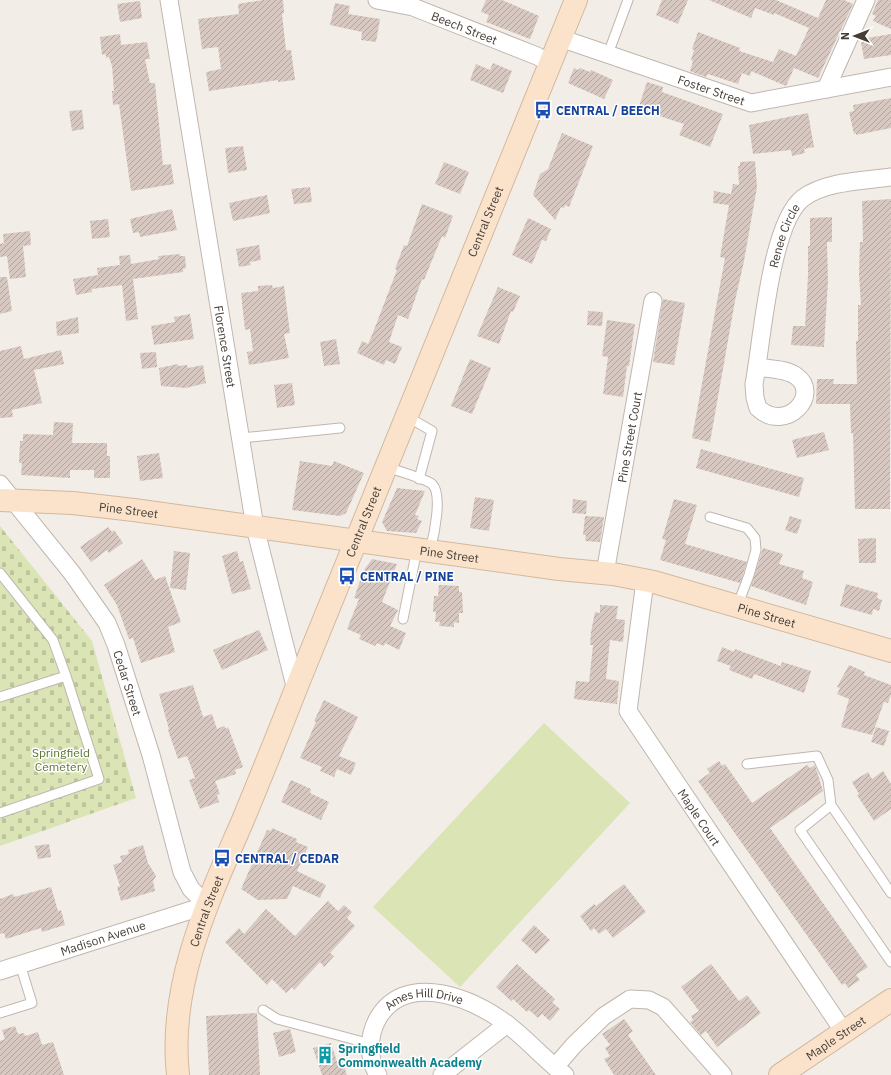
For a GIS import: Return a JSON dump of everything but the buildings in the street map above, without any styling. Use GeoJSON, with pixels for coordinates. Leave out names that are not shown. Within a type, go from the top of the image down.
{"type":"FeatureCollection","features":[{"type":"Feature","properties":{"kind":"main road","name":"Central Street"},"geometry":{"type":"LineString","coordinates":[[178,1075],[176,1034],[180,994],[186,968],[207,905],[296,690],[576,0]]}},
{"type":"Feature","properties":{"kind":"main road","name":"Pine Street"},"geometry":{"type":"LineString","coordinates":[[7,500],[73,503],[134,510],[356,539],[559,569],[606,573],[645,580],[891,651]]}},
{"type":"Feature","properties":{"kind":"main road","name":"Maple Street"},"geometry":{"type":"LineString","coordinates":[[780,1075],[891,1000]]}},
{"type":"Feature","properties":{"kind":"street","name":"Florence Street"},"geometry":{"type":"LineString","coordinates":[[171,0],[255,527],[296,690]]}},
{"type":"Feature","properties":{"kind":"street","name":"Beech Street"},"geometry":{"type":"LineString","coordinates":[[377,0],[413,8],[550,63]]}},
{"type":"Feature","properties":{"kind":"street"},"geometry":{"type":"LineString","coordinates":[[826,90],[866,0]]}},
{"type":"Feature","properties":{"kind":"street","name":"Foster Street"},"geometry":{"type":"LineString","coordinates":[[560,38],[751,103],[891,77]]}},
{"type":"Feature","properties":{"kind":"street","name":"Renee Circle"},"geometry":{"type":"LineString","coordinates":[[757,367],[766,299],[782,235],[794,208],[804,197],[818,190],[831,186],[891,176]]}},
{"type":"Feature","properties":{"kind":"street","name":"Pine Street Court"},"geometry":{"type":"LineString","coordinates":[[606,573],[653,301]]}},
{"type":"Feature","properties":{"kind":"street","name":"Cedar Street"},"geometry":{"type":"LineString","coordinates":[[0,484],[7,500],[81,584],[107,623],[116,646],[151,755],[182,872],[191,889],[207,905]]}},
{"type":"Feature","properties":{"kind":"street","name":"Maple Court"},"geometry":{"type":"LineString","coordinates":[[645,580],[628,711],[844,1032]]}},
{"type":"Feature","properties":{"kind":"street","name":"Madison Avenue"},"geometry":{"type":"LineString","coordinates":[[0,971],[207,905]]}},
{"type":"Feature","properties":{"kind":"street","name":"Ames Hill Drive"},"geometry":{"type":"LineString","coordinates":[[378,1075],[373,1064],[371,1044],[374,1028],[382,1013],[394,1001],[415,992],[437,993],[453,997],[480,1008],[507,1024],[559,1072]]}},
{"type":"Feature","properties":{"kind":"street"},"geometry":{"type":"LineString","coordinates":[[559,1072],[574,1045],[604,1016],[630,999],[649,1000],[663,1007],[723,1075]]}},
{"type":"Feature","properties":{"kind":"street"},"geometry":{"type":"LineString","coordinates":[[442,1075],[507,1024]]}},
{"type":"Feature","properties":{"kind":"lane"},"geometry":{"type":"LineString","coordinates":[[608,54],[628,0]]}},
{"type":"Feature","properties":{"kind":"lane"},"geometry":{"type":"LineString","coordinates":[[406,416],[432,431],[419,479]]}},
{"type":"Feature","properties":{"kind":"lane"},"geometry":{"type":"LineString","coordinates":[[241,438],[340,428]]}},
{"type":"Feature","properties":{"kind":"lane"},"geometry":{"type":"LineString","coordinates":[[386,467],[432,484],[437,492],[438,502],[403,619]]}},
{"type":"Feature","properties":{"kind":"lane"},"geometry":{"type":"LineString","coordinates":[[710,517],[747,528],[755,538],[756,550],[737,607]]}},
{"type":"Feature","properties":{"kind":"lane"},"geometry":{"type":"LineString","coordinates":[[0,574],[53,640],[99,779],[0,813]]}},
{"type":"Feature","properties":{"kind":"lane"},"geometry":{"type":"LineString","coordinates":[[0,697],[66,676]]}},
{"type":"Feature","properties":{"kind":"lane"},"geometry":{"type":"LineString","coordinates":[[747,764],[817,756],[828,780],[831,805],[891,893]]}},
{"type":"Feature","properties":{"kind":"lane"},"geometry":{"type":"LineString","coordinates":[[831,805],[800,830],[891,962]]}},
{"type":"Feature","properties":{"kind":"lane"},"geometry":{"type":"LineString","coordinates":[[0,1013],[32,1003],[20,964]]}},
{"type":"Feature","properties":{"kind":"lane"},"geometry":{"type":"LineString","coordinates":[[263,1010],[277,1018],[371,1044]]}},
{"type":"Feature","properties":{"kind":"green space","name":"Springfield Cemetery"},"geometry":{"type":"Polygon","coordinates":[[[0,526],[92,641],[136,798],[0,846],[0,526]]]}},
{"type":"Feature","properties":{"kind":"green space"},"geometry":{"type":"Polygon","coordinates":[[[544,723],[630,803],[460,987],[373,907],[544,723]]]}},
{"type":"Feature","properties":{"kind":"place","name":"CENTRAL / BEECH"},"geometry":{"type":"Point","coordinates":[543,110]}},
{"type":"Feature","properties":{"kind":"place","name":"CENTRAL / PINE"},"geometry":{"type":"Point","coordinates":[347,576]}},
{"type":"Feature","properties":{"kind":"place","name":"CENTRAL / CEDAR"},"geometry":{"type":"Point","coordinates":[222,858]}},
{"type":"Feature","properties":{"kind":"place","name":"Springfield Commonwealth Academy"},"geometry":{"type":"Point","coordinates":[325,1055]}}]}
